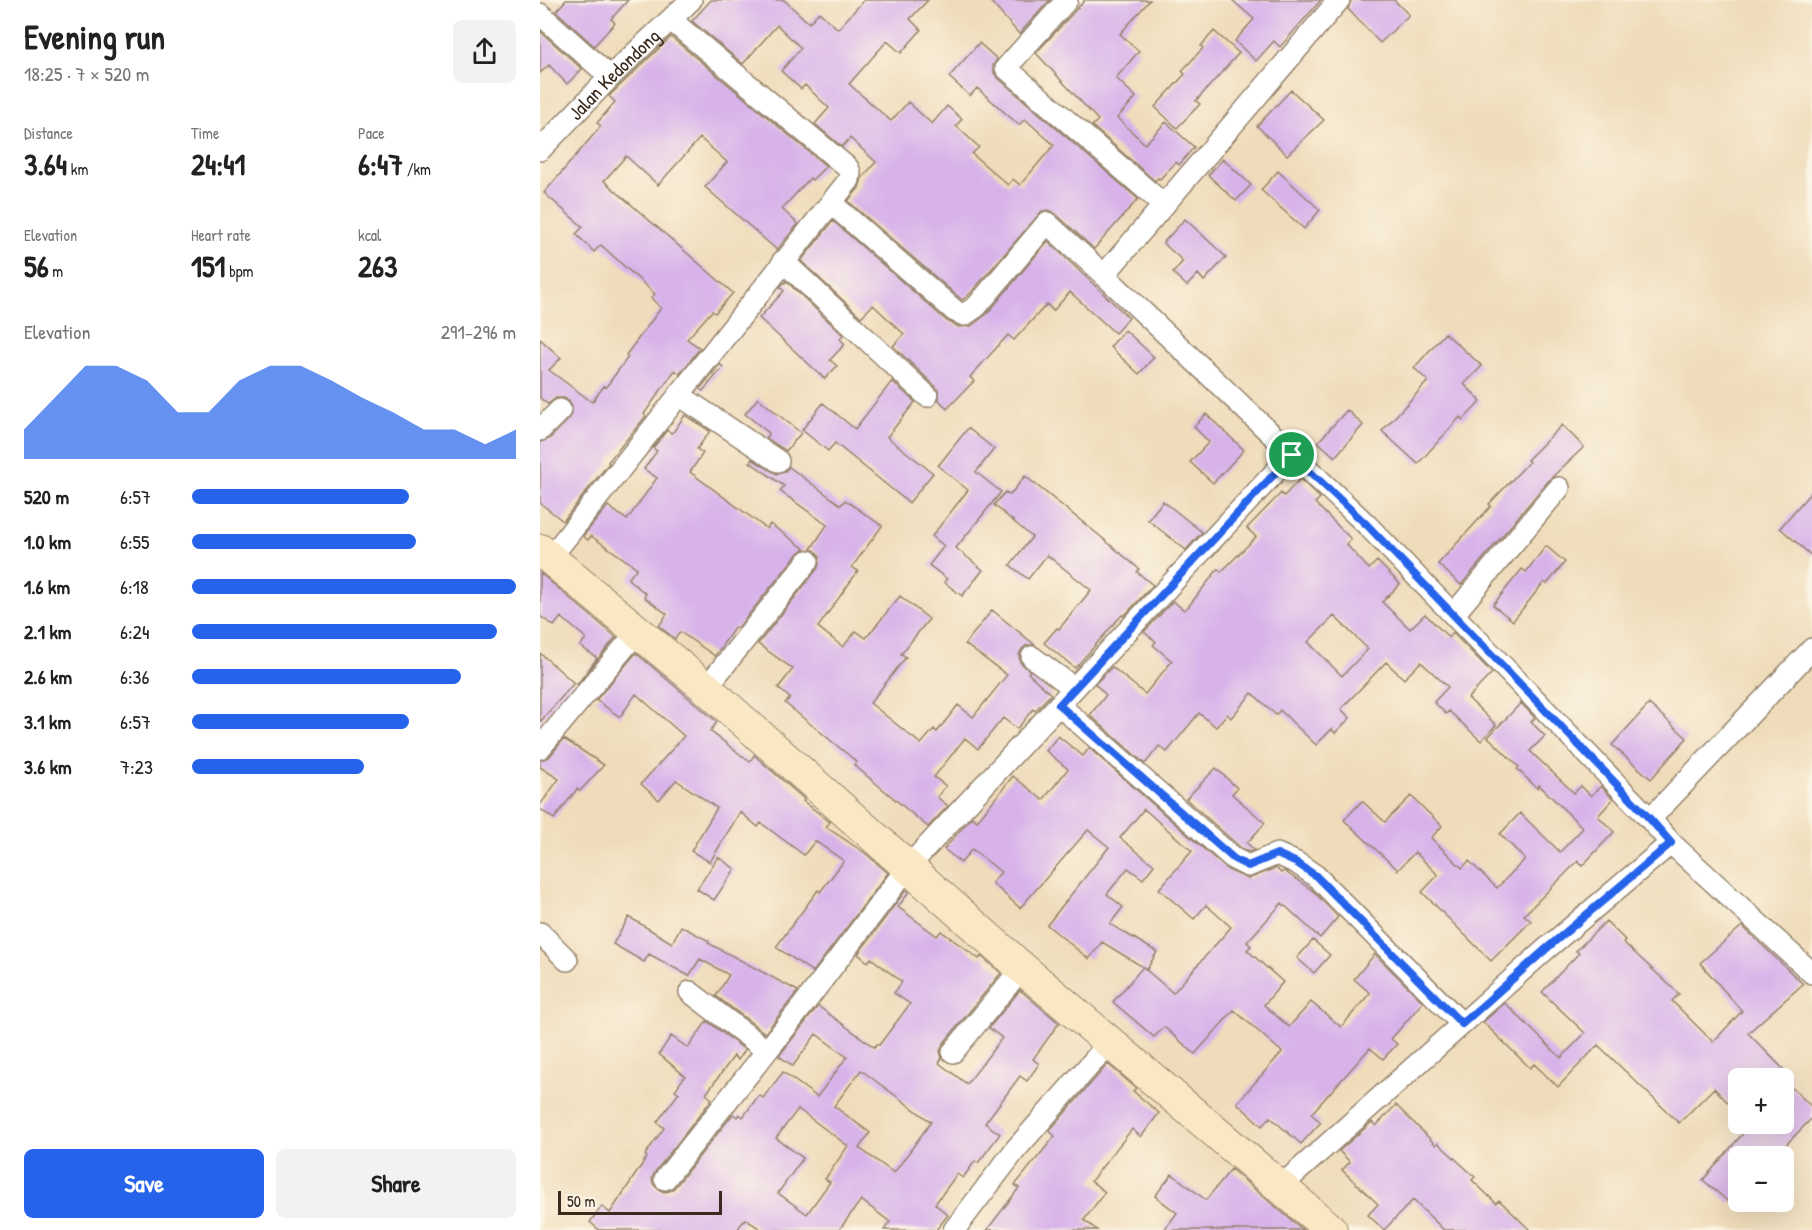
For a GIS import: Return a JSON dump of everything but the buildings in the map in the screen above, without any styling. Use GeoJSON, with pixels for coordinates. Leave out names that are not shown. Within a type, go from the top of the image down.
{"type":"FeatureCollection","features":[{"type":"Feature","properties":{"kind":"main road"},"geometry":{"type":"LineString","coordinates":[[545,554],[706,688],[1022,968],[1331,1230]]}},
{"type":"Feature","properties":{"kind":"street","name":"Jalan Kedondong"},"geometry":{"type":"LineString","coordinates":[[543,141],[691,0]]}},
{"type":"Feature","properties":{"kind":"street"},"geometry":{"type":"LineString","coordinates":[[1067,0],[1006,68],[1164,205]]}},
{"type":"Feature","properties":{"kind":"street"},"geometry":{"type":"LineString","coordinates":[[1104,275],[1339,0]]}},
{"type":"Feature","properties":{"kind":"street"},"geometry":{"type":"LineString","coordinates":[[540,14],[610,77]]}},
{"type":"Feature","properties":{"kind":"street"},"geometry":{"type":"LineString","coordinates":[[545,554],[679,395],[849,180],[848,168],[671,20]]}},
{"type":"Feature","properties":{"kind":"street"},"geometry":{"type":"LineString","coordinates":[[831,203],[955,311],[963,315],[977,306],[1047,223],[1367,525],[1671,843],[1812,973]]}},
{"type":"Feature","properties":{"kind":"street"},"geometry":{"type":"LineString","coordinates":[[783,261],[927,396]]}},
{"type":"Feature","properties":{"kind":"street"},"geometry":{"type":"LineString","coordinates":[[679,395],[778,461]]}},
{"type":"Feature","properties":{"kind":"street"},"geometry":{"type":"LineString","coordinates":[[540,430],[560,410]]}},
{"type":"Feature","properties":{"kind":"street"},"geometry":{"type":"LineString","coordinates":[[665,1179],[801,1008],[908,867],[1292,455]]}},
{"type":"Feature","properties":{"kind":"street"},"geometry":{"type":"LineString","coordinates":[[1454,614],[1559,488]]}},
{"type":"Feature","properties":{"kind":"street"},"geometry":{"type":"LineString","coordinates":[[706,688],[808,561]]}},
{"type":"Feature","properties":{"kind":"street"},"geometry":{"type":"LineString","coordinates":[[540,748],[638,631]]}},
{"type":"Feature","properties":{"kind":"street"},"geometry":{"type":"LineString","coordinates":[[1650,819],[1812,649]]}},
{"type":"Feature","properties":{"kind":"street"},"geometry":{"type":"LineString","coordinates":[[1032,657],[1074,688]]}},
{"type":"Feature","properties":{"kind":"street"},"geometry":{"type":"LineString","coordinates":[[1059,705],[1234,859],[1248,866],[1277,854],[1297,863],[1316,876],[1462,1024]]}},
{"type":"Feature","properties":{"kind":"street"},"geometry":{"type":"LineString","coordinates":[[1280,1186],[1546,949],[1671,843]]}},
{"type":"Feature","properties":{"kind":"street"},"geometry":{"type":"LineString","coordinates":[[540,933],[567,960]]}},
{"type":"Feature","properties":{"kind":"street"},"geometry":{"type":"LineString","coordinates":[[953,1052],[1022,968]]}},
{"type":"Feature","properties":{"kind":"street"},"geometry":{"type":"LineString","coordinates":[[690,992],[766,1050]]}},
{"type":"Feature","properties":{"kind":"street"},"geometry":{"type":"LineString","coordinates":[[954,1230],[1016,1149],[1110,1042]]}},
{"type":"Feature","properties":{"kind":"route"},"geometry":{"type":"LineString","coordinates":[[1292,455],[1367,525],[1454,614],[1671,843],[1462,1024],[1316,876],[1297,863],[1277,854],[1248,866],[1234,859],[1059,705],[1292,455]]}}]}
